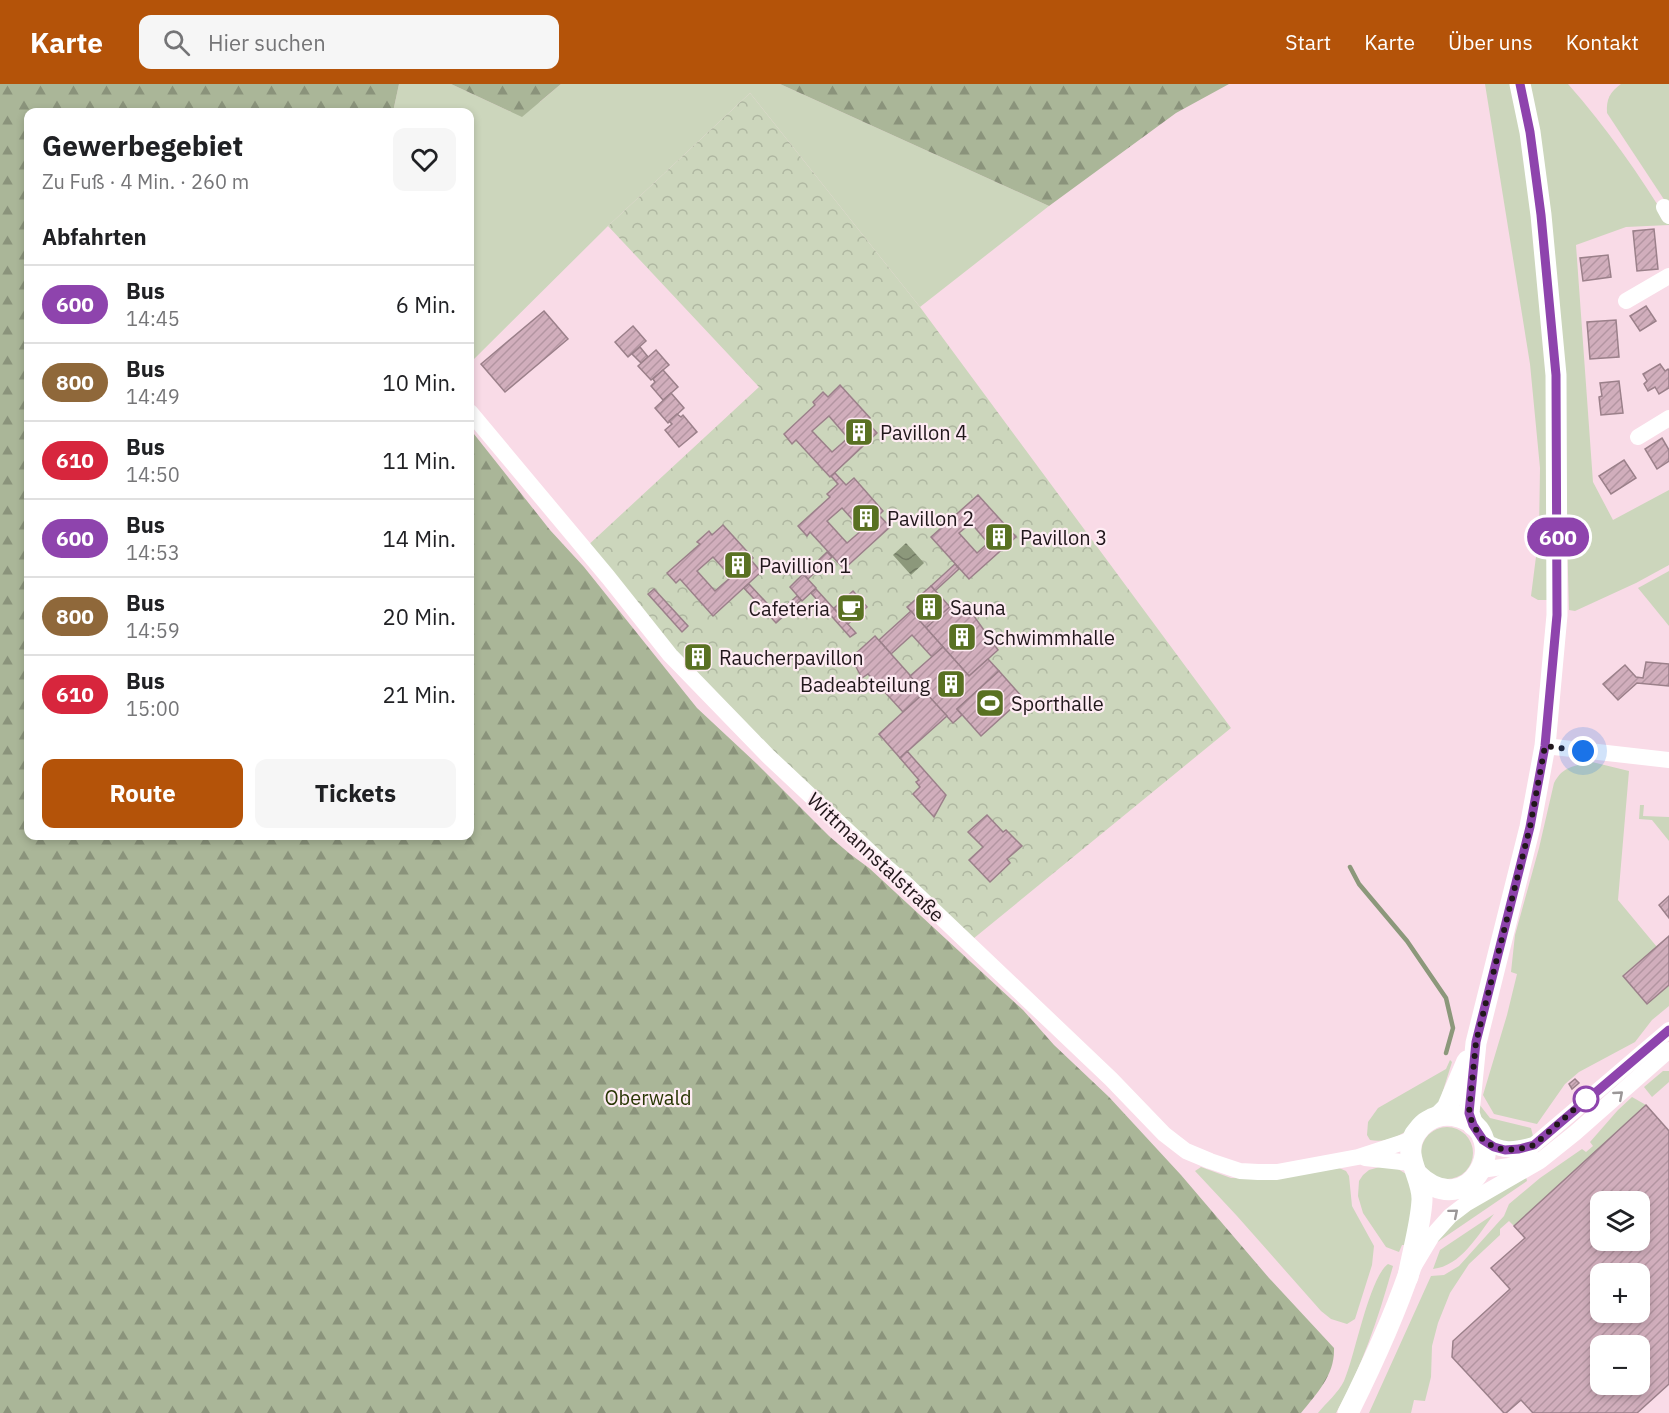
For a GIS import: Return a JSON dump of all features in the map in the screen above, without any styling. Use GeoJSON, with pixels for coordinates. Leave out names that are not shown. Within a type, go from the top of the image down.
{"type":"FeatureCollection","features":[{"type":"Feature","properties":{"kind":"street"},"geometry":{"type":"LineString","coordinates":[[1414,1168],[1426,1183],[1437,1189],[1450,1190],[1463,1187],[1473,1180],[1485,1161],[1485,1150],[1469,1113],[1476,1042],[1530,827],[1545,746],[1557,615],[1556,375],[1541,215],[1530,132],[1520,84]]}},
{"type":"Feature","properties":{"kind":"street"},"geometry":{"type":"LineString","coordinates":[[1626,301],[1669,276]]}},
{"type":"Feature","properties":{"kind":"street","name":"Wittmannstalstraße"},"geometry":{"type":"LineString","coordinates":[[474,417],[670,655],[710,698],[768,756],[1111,1079],[1164,1134],[1186,1151],[1240,1171],[1277,1172],[1358,1157],[1413,1139]]}},
{"type":"Feature","properties":{"kind":"street"},"geometry":{"type":"LineString","coordinates":[[1638,437],[1669,418]]}},
{"type":"Feature","properties":{"kind":"street"},"geometry":{"type":"LineString","coordinates":[[1545,746],[1669,760]]}},
{"type":"Feature","properties":{"kind":"street"},"geometry":{"type":"LineString","coordinates":[[1408,1277],[1422,1203],[1422,1191],[1410,1151],[1419,1128],[1428,1120],[1452,1115],[1463,1118],[1494,1147],[1505,1150],[1534,1145],[1668,1032]]}},
{"type":"Feature","properties":{"kind":"street"},"geometry":{"type":"LineString","coordinates":[[1439,1116],[1447,1108],[1476,1042]]}},
{"type":"Feature","properties":{"kind":"street"},"geometry":{"type":"LineString","coordinates":[[1408,1277],[1432,1236],[1450,1216],[1467,1203],[1525,1171],[1575,1134],[1669,1050]]}},
{"type":"Feature","properties":{"kind":"street"},"geometry":{"type":"LineString","coordinates":[[1481,1170],[1522,1163],[1558,1146]]}},
{"type":"Feature","properties":{"kind":"street","name":"Wittmannstalstraße"},"geometry":{"type":"LineString","coordinates":[[1358,1157],[1414,1168]]}},
{"type":"Feature","properties":{"kind":"street"},"geometry":{"type":"LineString","coordinates":[[1347,1413],[1374,1358],[1408,1277],[1426,1223],[1441,1198],[1450,1190]]}},
{"type":"Feature","properties":{"kind":"green space","name":"Oberwald"},"geometry":{"type":"Polygon","coordinates":[[[0,84],[399,84],[394,108],[24,108],[24,840],[474,840],[474,434],[697,708],[829,836],[869,868],[1023,1010],[1054,1045],[1109,1097],[1334,1348],[1332,1367],[1319,1391],[1301,1413],[0,1413],[0,84]]]}},
{"type":"Feature","properties":{"kind":"green space"},"geometry":{"type":"Polygon","coordinates":[[[399,84],[451,84],[511,112],[540,102],[561,84],[780,84],[1049,206],[920,307],[750,93],[608,226],[474,359],[474,108],[394,108],[399,84]]]}},
{"type":"Feature","properties":{"kind":"green space"},"geometry":{"type":"Polygon","coordinates":[[[451,84],[561,84],[522,117],[451,84]]]}},
{"type":"Feature","properties":{"kind":"green space"},"geometry":{"type":"Polygon","coordinates":[[[780,84],[1229,84],[1176,113],[1049,206],[780,84]]]}},
{"type":"Feature","properties":{"kind":"green space"},"geometry":{"type":"Polygon","coordinates":[[[1485,84],[1515,84],[1556,393],[1548,600],[1538,600],[1531,596],[1539,533],[1540,468],[1530,364],[1485,84]]]}},
{"type":"Feature","properties":{"kind":"green space"},"geometry":{"type":"Polygon","coordinates":[[[1527,84],[1568,84],[1622,151],[1669,223],[1669,225],[1626,227],[1576,245],[1593,482],[1613,520],[1669,490],[1669,565],[1575,611],[1569,610],[1567,537],[1527,84]]]}},
{"type":"Feature","properties":{"kind":"green space"},"geometry":{"type":"Polygon","coordinates":[[[1621,84],[1669,84],[1669,207],[1607,113],[1610,96],[1621,84]]]}},
{"type":"Feature","properties":{"kind":"green space"},"geometry":{"type":"Polygon","coordinates":[[[750,93],[920,307],[1231,728],[968,943],[710,698],[584,549],[759,387],[608,226],[750,93]]]}},
{"type":"Feature","properties":{"kind":"green space"},"geometry":{"type":"Polygon","coordinates":[[[1669,571],[1669,626],[1638,588],[1669,571]]]}},
{"type":"Feature","properties":{"kind":"green space"},"geometry":{"type":"Polygon","coordinates":[[[1592,762],[1629,771],[1618,900],[1657,947],[1623,976],[1647,1003],[1669,985],[1669,1006],[1652,1020],[1635,1042],[1579,1072],[1565,1084],[1537,1124],[1494,1114],[1483,1095],[1517,974],[1511,972],[1515,935],[1554,783],[1565,770],[1592,762]]]}},
{"type":"Feature","properties":{"kind":"green space"},"geometry":{"type":"Polygon","coordinates":[[[1640,805],[1644,805],[1643,816],[1669,817],[1669,841],[1652,820],[1639,819],[1640,805]]]}},
{"type":"Feature","properties":{"kind":"green space"},"geometry":{"type":"Polygon","coordinates":[[[1450,1060],[1452,1062],[1442,1094],[1446,1096],[1421,1120],[1402,1134],[1381,1141],[1370,1140],[1367,1135],[1368,1122],[1378,1108],[1446,1069],[1450,1060]]]}},
{"type":"Feature","properties":{"kind":"green space"},"geometry":{"type":"Polygon","coordinates":[[[1663,1071],[1669,1071],[1669,1082],[1652,1097],[1644,1087],[1663,1071]]]}},
{"type":"Feature","properties":{"kind":"green space"},"geometry":{"type":"Polygon","coordinates":[[[1632,1097],[1646,1105],[1514,1226],[1509,1221],[1500,1229],[1500,1235],[1469,1264],[1450,1293],[1438,1323],[1432,1346],[1431,1377],[1425,1401],[1414,1400],[1411,1413],[1369,1413],[1431,1276],[1444,1275],[1459,1266],[1504,1216],[1509,1204],[1540,1178],[1582,1149],[1586,1152],[1593,1146],[1590,1142],[1632,1097]]]}},
{"type":"Feature","properties":{"kind":"green space"},"geometry":{"type":"Polygon","coordinates":[[[1479,1104],[1490,1118],[1531,1128],[1533,1136],[1526,1140],[1509,1143],[1494,1138],[1479,1121],[1479,1104]]]}},
{"type":"Feature","properties":{"kind":"green space"},"geometry":{"type":"Polygon","coordinates":[[[1442,1127],[1452,1127],[1466,1134],[1473,1153],[1466,1172],[1452,1179],[1442,1179],[1432,1175],[1425,1168],[1421,1158],[1421,1148],[1425,1138],[1432,1131],[1442,1127]]]}},
{"type":"Feature","properties":{"kind":"green space"},"geometry":{"type":"Polygon","coordinates":[[[1383,1166],[1398,1169],[1406,1174],[1415,1191],[1405,1245],[1402,1245],[1399,1252],[1386,1247],[1363,1213],[1358,1196],[1359,1181],[1363,1175],[1369,1170],[1383,1166]]]}},
{"type":"Feature","properties":{"kind":"green space"},"geometry":{"type":"Polygon","coordinates":[[[1201,1167],[1231,1178],[1276,1179],[1339,1168],[1346,1171],[1349,1176],[1352,1206],[1374,1246],[1372,1265],[1355,1319],[1347,1324],[1331,1319],[1321,1311],[1195,1171],[1201,1167]]]}},
{"type":"Feature","properties":{"kind":"green space"},"geometry":{"type":"Polygon","coordinates":[[[1526,1177],[1527,1181],[1436,1243],[1451,1223],[1468,1210],[1526,1177]]]}},
{"type":"Feature","properties":{"kind":"green space"},"geometry":{"type":"Polygon","coordinates":[[[1494,1214],[1460,1256],[1443,1267],[1433,1269],[1440,1250],[1494,1214]]]}},
{"type":"Feature","properties":{"kind":"green space"},"geometry":{"type":"Polygon","coordinates":[[[1388,1264],[1393,1266],[1388,1285],[1354,1378],[1336,1413],[1318,1413],[1344,1381],[1375,1285],[1388,1264]]]}},
{"type":"Feature","properties":{"kind":"water"},"geometry":{"type":"Polygon","coordinates":[[[906,543],[924,563],[911,575],[893,555],[906,543]]]}},
{"type":"Feature","properties":{"kind":"building"},"geometry":{"type":"Polygon","coordinates":[[[1654,229],[1658,269],[1637,271],[1633,231],[1654,229]]]}},
{"type":"Feature","properties":{"kind":"building"},"geometry":{"type":"Polygon","coordinates":[[[1608,255],[1611,277],[1583,281],[1580,258],[1608,255]]]}},
{"type":"Feature","properties":{"kind":"building"},"geometry":{"type":"Polygon","coordinates":[[[1646,306],[1656,321],[1640,331],[1630,316],[1646,306]]]}},
{"type":"Feature","properties":{"kind":"building"},"geometry":{"type":"Polygon","coordinates":[[[544,311],[568,339],[505,392],[481,364],[544,311]]]}},
{"type":"Feature","properties":{"kind":"building"},"geometry":{"type":"Polygon","coordinates":[[[1616,320],[1619,357],[1590,359],[1587,322],[1616,320]]]}},
{"type":"Feature","properties":{"kind":"building"},"geometry":{"type":"Polygon","coordinates":[[[633,326],[646,341],[628,357],[615,342],[633,326]]]}},
{"type":"Feature","properties":{"kind":"building"},"geometry":{"type":"Polygon","coordinates":[[[640,347],[648,357],[641,363],[632,354],[640,347]]]}},
{"type":"Feature","properties":{"kind":"building"},"geometry":{"type":"Polygon","coordinates":[[[656,350],[669,365],[651,380],[638,366],[656,350]]]}},
{"type":"Feature","properties":{"kind":"building"},"geometry":{"type":"Polygon","coordinates":[[[1660,364],[1665,371],[1668,369],[1669,371],[1669,388],[1659,394],[1655,387],[1648,391],[1644,384],[1647,381],[1643,374],[1660,364]]]}},
{"type":"Feature","properties":{"kind":"building"},"geometry":{"type":"Polygon","coordinates":[[[663,370],[678,387],[663,400],[651,386],[655,382],[653,379],[663,370]]]}},
{"type":"Feature","properties":{"kind":"building"},"geometry":{"type":"Polygon","coordinates":[[[1619,381],[1623,413],[1601,415],[1600,383],[1619,381]]]}},
{"type":"Feature","properties":{"kind":"building","name":"Pavillon 4"},"geometry":{"type":"Polygon","coordinates":[[[840,385],[870,418],[866,421],[877,433],[830,477],[796,440],[792,444],[784,434],[815,405],[813,402],[823,392],[828,397],[840,385]],[[829,416],[812,431],[832,452],[848,438],[829,416]]]}},
{"type":"Feature","properties":{"kind":"building"},"geometry":{"type":"Polygon","coordinates":[[[671,393],[684,408],[668,423],[655,408],[671,393]]]}},
{"type":"Feature","properties":{"kind":"building"},"geometry":{"type":"Polygon","coordinates":[[[677,414],[681,417],[683,415],[697,432],[679,447],[665,430],[672,424],[669,421],[677,414]]]}},
{"type":"Feature","properties":{"kind":"building"},"geometry":{"type":"Polygon","coordinates":[[[1662,438],[1669,450],[1669,461],[1657,469],[1645,449],[1662,438]]]}},
{"type":"Feature","properties":{"kind":"building"},"geometry":{"type":"Polygon","coordinates":[[[1624,460],[1636,478],[1611,494],[1599,476],[1624,460]]]}},
{"type":"Feature","properties":{"kind":"building","name":"Pavillon 2"},"geometry":{"type":"Polygon","coordinates":[[[835,473],[846,485],[854,478],[883,511],[879,515],[890,527],[844,569],[810,532],[807,536],[798,526],[830,497],[827,494],[838,484],[831,476],[835,473]],[[842,508],[827,521],[847,543],[862,530],[842,508]]]}},
{"type":"Feature","properties":{"kind":"building","name":"Pavillon 3"},"geometry":{"type":"Polygon","coordinates":[[[978,495],[1016,537],[969,579],[931,537],[978,495]],[[971,523],[959,533],[977,553],[988,543],[971,523]]]}},
{"type":"Feature","properties":{"kind":"building","name":"Pavillion 1"},"geometry":{"type":"Polygon","coordinates":[[[723,525],[753,558],[751,560],[761,572],[713,616],[680,579],[676,583],[667,573],[700,544],[697,542],[709,531],[712,535],[723,525]],[[713,557],[697,571],[715,591],[731,577],[713,557]]]}},
{"type":"Feature","properties":{"kind":"building"},"geometry":{"type":"Polygon","coordinates":[[[827,552],[832,557],[808,579],[804,574],[827,552]]]}},
{"type":"Feature","properties":{"kind":"building"},"geometry":{"type":"Polygon","coordinates":[[[955,564],[959,569],[935,591],[931,586],[955,564]]]}},
{"type":"Feature","properties":{"kind":"building"},"geometry":{"type":"Polygon","coordinates":[[[803,574],[816,588],[802,601],[790,587],[803,574]]]}},
{"type":"Feature","properties":{"kind":"building"},"geometry":{"type":"Polygon","coordinates":[[[749,584],[777,614],[797,596],[801,600],[776,623],[744,588],[749,584]]]}},
{"type":"Feature","properties":{"kind":"building","name":"Sauna"},"geometry":{"type":"Polygon","coordinates":[[[931,586],[950,607],[926,628],[907,607],[931,586]]]}},
{"type":"Feature","properties":{"kind":"building"},"geometry":{"type":"Polygon","coordinates":[[[654,589],[688,626],[682,632],[648,594],[654,589]]]}},
{"type":"Feature","properties":{"kind":"building"},"geometry":{"type":"Polygon","coordinates":[[[816,589],[856,633],[850,637],[811,593],[816,589]]]}},
{"type":"Feature","properties":{"kind":"building","name":"Cafeteria"},"geometry":{"type":"Polygon","coordinates":[[[853,591],[867,607],[848,624],[834,608],[853,591]]]}},
{"type":"Feature","properties":{"kind":"building","name":"Schwimmhalle"},"geometry":{"type":"Polygon","coordinates":[[[954,603],[969,609],[998,650],[969,676],[926,628],[954,603]]]}},
{"type":"Feature","properties":{"kind":"building"},"geometry":{"type":"Polygon","coordinates":[[[911,611],[943,647],[932,657],[912,635],[891,654],[879,640],[911,611]]]}},
{"type":"Feature","properties":{"kind":"building"},"geometry":{"type":"Polygon","coordinates":[[[875,636],[925,692],[903,712],[868,674],[862,678],[856,667],[860,663],[853,656],[875,636]]]}},
{"type":"Feature","properties":{"kind":"building","name":"Raucherpavillon"},"geometry":{"type":"Polygon","coordinates":[[[694,645],[708,654],[700,668],[686,653],[694,645]]]}},
{"type":"Feature","properties":{"kind":"building","name":"Badeabteilung"},"geometry":{"type":"Polygon","coordinates":[[[943,647],[969,676],[988,659],[999,671],[957,709],[962,715],[953,723],[910,676],[943,647]]]}},
{"type":"Feature","properties":{"kind":"building"},"geometry":{"type":"Polygon","coordinates":[[[1646,662],[1669,664],[1669,686],[1637,683],[1618,700],[1603,684],[1625,665],[1636,677],[1643,678],[1646,662]]]}},
{"type":"Feature","properties":{"kind":"building","name":"Sporthalle"},"geometry":{"type":"Polygon","coordinates":[[[999,671],[1023,698],[981,736],[957,709],[999,671]]]}},
{"type":"Feature","properties":{"kind":"building"},"geometry":{"type":"Polygon","coordinates":[[[925,692],[947,716],[900,758],[879,734],[925,692]]]}},
{"type":"Feature","properties":{"kind":"building"},"geometry":{"type":"Polygon","coordinates":[[[907,751],[946,795],[934,817],[913,794],[920,787],[916,782],[919,780],[900,758],[907,751]]]}},
{"type":"Feature","properties":{"kind":"building"},"geometry":{"type":"Polygon","coordinates":[[[987,815],[1003,832],[1006,830],[1022,846],[1007,859],[1010,863],[990,882],[969,860],[983,847],[968,832],[987,815]]]}},
{"type":"Feature","properties":{"kind":"building"},"geometry":{"type":"Polygon","coordinates":[[[1669,896],[1669,918],[1659,905],[1669,896]]]}},
{"type":"Feature","properties":{"kind":"building"},"geometry":{"type":"Polygon","coordinates":[[[1669,936],[1669,985],[1647,1004],[1623,976],[1669,936]]]}},
{"type":"Feature","properties":{"kind":"building"},"geometry":{"type":"Polygon","coordinates":[[[1575,1079],[1579,1083],[1572,1089],[1569,1084],[1575,1079]]]}},
{"type":"Feature","properties":{"kind":"building"},"geometry":{"type":"Polygon","coordinates":[[[1646,1105],[1669,1131],[1669,1384],[1637,1413],[1533,1413],[1521,1400],[1504,1413],[1452,1357],[1453,1341],[1510,1289],[1491,1268],[1525,1238],[1514,1226],[1646,1105]]]}},
{"type":"Feature","properties":{"kind":"waterway"},"geometry":{"type":"LineString","coordinates":[[1350,867],[1359,884],[1407,941],[1446,998],[1453,1028],[1446,1053]]}},
{"type":"Feature","properties":{"kind":"bus line","name":"600"},"geometry":{"type":"LineString","coordinates":[[1520,84],[1530,132],[1541,215],[1556,375],[1557,615],[1545,746],[1530,827],[1476,1042],[1469,1113],[1473,1125],[1483,1140],[1494,1147],[1505,1150],[1534,1145],[1669,1030]]}},
{"type":"Feature","properties":{"kind":"place","name":"Pavillon 4"},"geometry":{"type":"Point","coordinates":[859,432]}},
{"type":"Feature","properties":{"kind":"place","name":"Pavillon 2"},"geometry":{"type":"Point","coordinates":[866,518]}},
{"type":"Feature","properties":{"kind":"place","name":"Pavillon 3"},"geometry":{"type":"Point","coordinates":[999,537]}},
{"type":"Feature","properties":{"kind":"place","name":"Pavillion 1"},"geometry":{"type":"Point","coordinates":[738,565]}},
{"type":"Feature","properties":{"kind":"place","name":"Sauna"},"geometry":{"type":"Point","coordinates":[929,607]}},
{"type":"Feature","properties":{"kind":"place","name":"Cafeteria"},"geometry":{"type":"Point","coordinates":[851,608]}},
{"type":"Feature","properties":{"kind":"place","name":"Schwimmhalle"},"geometry":{"type":"Point","coordinates":[962,637]}},
{"type":"Feature","properties":{"kind":"place","name":"Raucherpavillon"},"geometry":{"type":"Point","coordinates":[698,657]}},
{"type":"Feature","properties":{"kind":"place","name":"Badeabteilung"},"geometry":{"type":"Point","coordinates":[951,684]}},
{"type":"Feature","properties":{"kind":"place","name":"Sporthalle"},"geometry":{"type":"Point","coordinates":[990,703]}},
{"type":"Feature","properties":{"kind":"route"},"geometry":{"type":"LineString","coordinates":[[1583,751],[1545,746],[1530,827],[1476,1042],[1469,1113],[1473,1125],[1483,1140],[1494,1147],[1505,1150],[1519,1149],[1534,1145],[1586,1099]]}}]}
